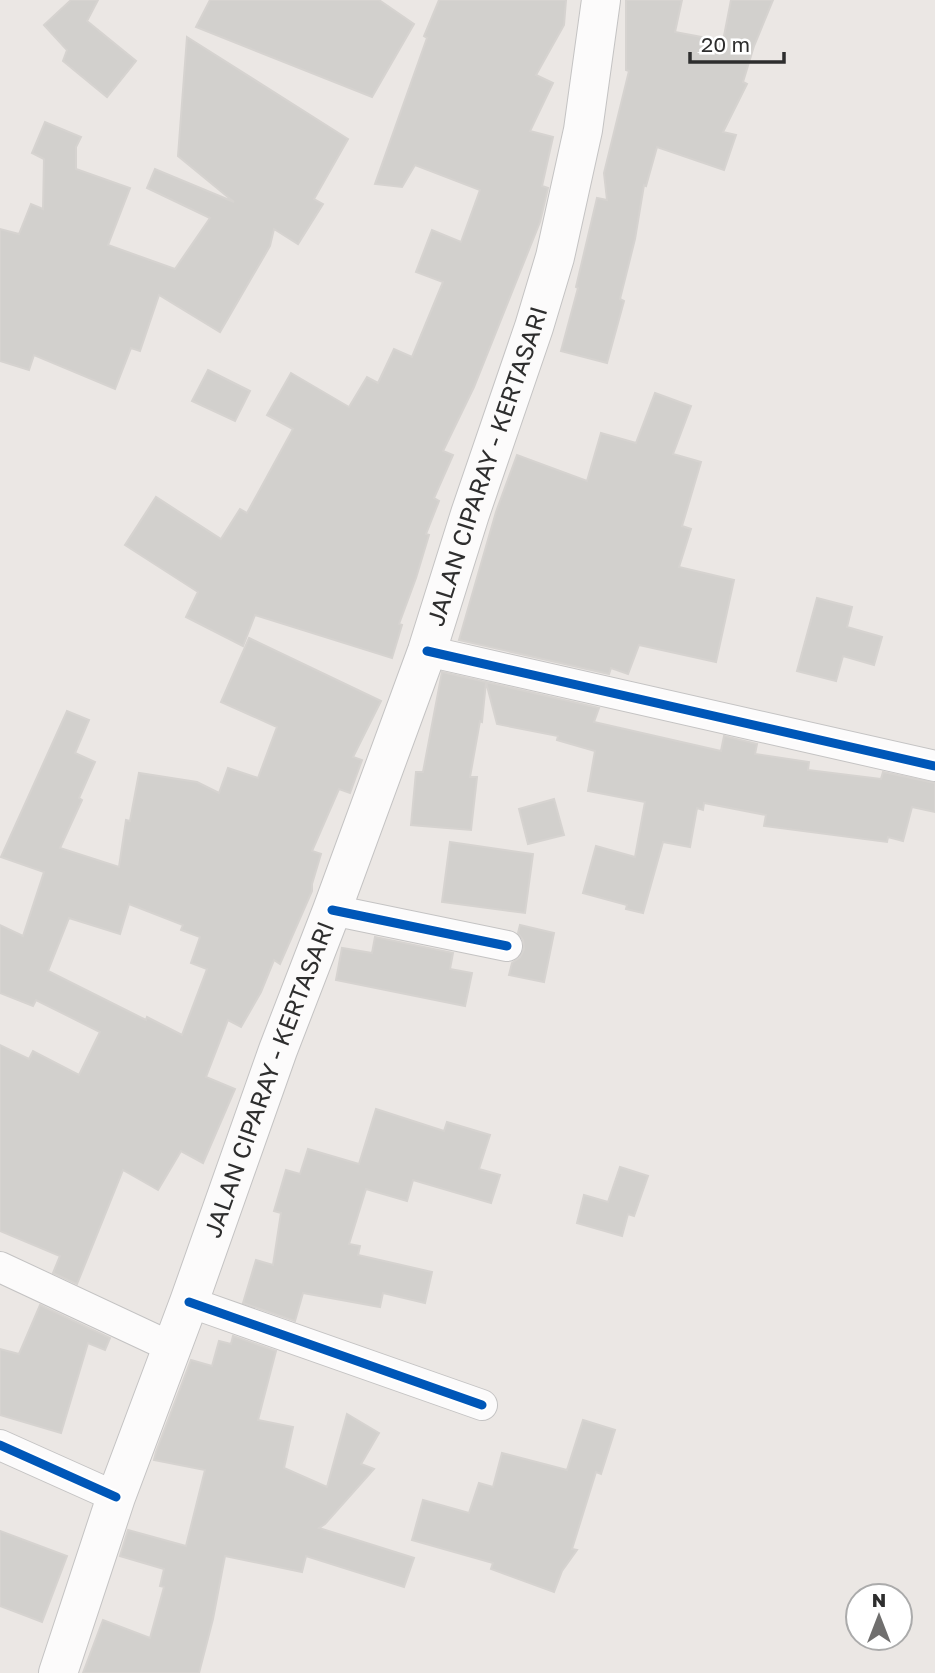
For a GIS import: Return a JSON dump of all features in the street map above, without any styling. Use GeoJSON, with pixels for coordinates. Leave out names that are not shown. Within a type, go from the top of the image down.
{"type":"FeatureCollection","features":[{"type":"Feature","properties":{"kind":"main road","name":"JALAN CIPARAY - KERTASARI"},"geometry":{"type":"LineString","coordinates":[[58,1673],[117,1497],[278,1050],[427,651],[555,257],[583,130],[601,0]]}},
{"type":"Feature","properties":{"kind":"street"},"geometry":{"type":"LineString","coordinates":[[427,651],[935,766]]}},
{"type":"Feature","properties":{"kind":"street"},"geometry":{"type":"LineString","coordinates":[[332,910],[507,946]]}},
{"type":"Feature","properties":{"kind":"street"},"geometry":{"type":"LineString","coordinates":[[0,1267],[171,1347]]}},
{"type":"Feature","properties":{"kind":"street"},"geometry":{"type":"LineString","coordinates":[[189,1302],[482,1405]]}},
{"type":"Feature","properties":{"kind":"street"},"geometry":{"type":"LineString","coordinates":[[0,1445],[117,1497]]}},
{"type":"Feature","properties":{"kind":"building"},"geometry":{"type":"Polygon","coordinates":[[[71,0],[98,0],[87,21],[136,61],[107,97],[63,61],[67,50],[44,25],[71,0]]]}},
{"type":"Feature","properties":{"kind":"building"},"geometry":{"type":"Polygon","coordinates":[[[210,0],[379,0],[414,24],[372,97],[196,27],[210,0]]]}},
{"type":"Feature","properties":{"kind":"building"},"geometry":{"type":"Polygon","coordinates":[[[439,0],[566,0],[564,25],[536,75],[553,83],[530,131],[553,137],[542,186],[548,188],[540,222],[474,387],[443,451],[453,455],[434,498],[439,501],[426,534],[429,535],[399,624],[402,625],[392,658],[255,615],[243,646],[186,617],[198,592],[125,545],[156,497],[221,539],[240,509],[247,513],[293,429],[267,415],[291,373],[349,407],[367,377],[378,383],[394,349],[412,357],[443,282],[416,272],[432,230],[461,242],[480,190],[415,165],[402,187],[375,184],[427,38],[424,36],[439,0]]]}},
{"type":"Feature","properties":{"kind":"building"},"geometry":{"type":"Polygon","coordinates":[[[626,0],[682,0],[675,32],[723,41],[731,0],[773,0],[754,46],[743,82],[747,84],[723,132],[736,135],[724,170],[657,147],[646,186],[644,185],[635,239],[620,299],[624,301],[607,363],[561,351],[578,288],[576,287],[597,198],[607,200],[604,173],[629,71],[626,70],[626,0]]]}},
{"type":"Feature","properties":{"kind":"building"},"geometry":{"type":"Polygon","coordinates":[[[187,37],[348,139],[314,199],[323,204],[298,244],[274,229],[270,246],[220,332],[159,295],[140,351],[131,348],[115,389],[34,355],[29,370],[0,361],[0,229],[19,234],[31,204],[43,209],[44,159],[32,153],[45,122],[81,137],[76,147],[76,169],[130,188],[108,245],[175,269],[210,218],[147,188],[155,169],[234,202],[178,156],[187,37]]]}},
{"type":"Feature","properties":{"kind":"building"},"geometry":{"type":"Polygon","coordinates":[[[208,370],[250,391],[235,421],[192,401],[208,370]]]}},
{"type":"Feature","properties":{"kind":"building"},"geometry":{"type":"Polygon","coordinates":[[[655,393],[691,406],[673,454],[701,462],[682,526],[691,529],[679,567],[734,580],[716,662],[639,645],[628,674],[611,668],[609,674],[459,640],[496,512],[517,455],[587,481],[601,433],[636,443],[655,393]]]}},
{"type":"Feature","properties":{"kind":"building"},"geometry":{"type":"Polygon","coordinates":[[[817,598],[852,607],[847,627],[882,637],[874,665],[843,656],[836,681],[797,671],[817,598]]]}},
{"type":"Feature","properties":{"kind":"building"},"geometry":{"type":"Polygon","coordinates":[[[249,638],[381,701],[353,757],[362,760],[350,793],[339,789],[312,851],[321,854],[312,891],[280,964],[274,960],[261,992],[241,1027],[228,1020],[206,1077],[235,1089],[203,1163],[181,1151],[158,1190],[123,1170],[77,1284],[53,1273],[60,1256],[0,1231],[0,1045],[29,1059],[33,1051],[79,1075],[100,1032],[36,1000],[33,1006],[0,993],[0,925],[23,936],[44,872],[1,857],[67,711],[89,720],[75,753],[95,762],[79,798],[82,800],[60,848],[119,867],[126,820],[130,821],[139,773],[197,782],[219,793],[228,768],[258,778],[277,727],[221,702],[249,638]],[[129,904],[120,934],[69,918],[48,971],[182,1035],[207,969],[191,963],[200,937],[181,930],[183,925],[129,904]]]}},
{"type":"Feature","properties":{"kind":"building"},"geometry":{"type":"Polygon","coordinates":[[[442,672],[486,682],[482,722],[480,721],[470,777],[477,777],[471,830],[411,825],[416,772],[423,772],[442,672]]]}},
{"type":"Feature","properties":{"kind":"building"},"geometry":{"type":"Polygon","coordinates":[[[486,682],[599,708],[594,722],[721,751],[724,736],[757,744],[755,754],[809,762],[808,770],[881,779],[883,772],[935,783],[935,812],[912,807],[903,841],[888,837],[887,842],[764,826],[766,815],[704,803],[703,810],[697,808],[690,847],[663,842],[643,913],[626,909],[627,905],[583,893],[596,846],[635,857],[645,802],[588,791],[595,751],[557,740],[558,736],[497,724],[486,682]]]}},
{"type":"Feature","properties":{"kind":"building"},"geometry":{"type":"Polygon","coordinates":[[[554,799],[564,835],[528,844],[519,809],[554,799]]]}},
{"type":"Feature","properties":{"kind":"building"},"geometry":{"type":"Polygon","coordinates":[[[450,842],[533,854],[525,913],[442,902],[450,842]]]}},
{"type":"Feature","properties":{"kind":"building"},"geometry":{"type":"Polygon","coordinates":[[[520,925],[554,933],[544,982],[509,975],[512,963],[520,957],[524,949],[523,940],[518,933],[520,925]]]}},
{"type":"Feature","properties":{"kind":"building"},"geometry":{"type":"Polygon","coordinates":[[[375,937],[453,953],[450,969],[472,973],[465,1006],[336,980],[342,948],[372,953],[375,937]]]}},
{"type":"Feature","properties":{"kind":"building"},"geometry":{"type":"Polygon","coordinates":[[[376,1109],[444,1131],[447,1122],[490,1135],[479,1169],[500,1175],[491,1203],[413,1180],[407,1201],[366,1189],[349,1244],[360,1246],[358,1255],[432,1272],[425,1303],[383,1293],[380,1307],[303,1293],[295,1321],[243,1303],[256,1260],[273,1265],[281,1213],[274,1211],[286,1170],[300,1174],[308,1149],[359,1164],[376,1109]]]}},
{"type":"Feature","properties":{"kind":"building"},"geometry":{"type":"Polygon","coordinates":[[[620,1167],[648,1176],[634,1216],[628,1214],[622,1236],[577,1223],[584,1195],[608,1202],[620,1167]]]}},
{"type":"Feature","properties":{"kind":"building"},"geometry":{"type":"Polygon","coordinates":[[[40,1305],[110,1338],[105,1350],[88,1343],[61,1433],[0,1415],[0,1349],[19,1354],[40,1305]]]}},
{"type":"Feature","properties":{"kind":"building"},"geometry":{"type":"Polygon","coordinates":[[[233,1336],[276,1351],[258,1420],[293,1427],[284,1468],[327,1487],[347,1414],[379,1433],[361,1464],[374,1469],[319,1528],[414,1558],[404,1587],[306,1556],[302,1572],[225,1556],[199,1673],[83,1673],[103,1620],[150,1638],[164,1587],[160,1586],[164,1569],[120,1556],[128,1530],[186,1546],[205,1470],[154,1460],[191,1360],[212,1366],[219,1341],[231,1344],[233,1336]]]}},
{"type":"Feature","properties":{"kind":"building"},"geometry":{"type":"Polygon","coordinates":[[[583,1420],[615,1430],[601,1474],[596,1472],[572,1549],[577,1550],[562,1571],[554,1592],[491,1569],[493,1563],[412,1540],[423,1500],[469,1513],[479,1483],[493,1487],[502,1453],[567,1470],[583,1420]]]}},
{"type":"Feature","properties":{"kind":"building"},"geometry":{"type":"Polygon","coordinates":[[[0,1531],[67,1556],[42,1622],[0,1606],[0,1531]]]}},
{"type":"Feature","properties":{"kind":"cycle path"},"geometry":{"type":"LineString","coordinates":[[427,651],[935,766]]}},
{"type":"Feature","properties":{"kind":"cycle path"},"geometry":{"type":"LineString","coordinates":[[332,910],[507,946]]}},
{"type":"Feature","properties":{"kind":"cycle path"},"geometry":{"type":"LineString","coordinates":[[189,1302],[482,1405]]}},
{"type":"Feature","properties":{"kind":"cycle path"},"geometry":{"type":"LineString","coordinates":[[0,1445],[116,1497]]}}]}
